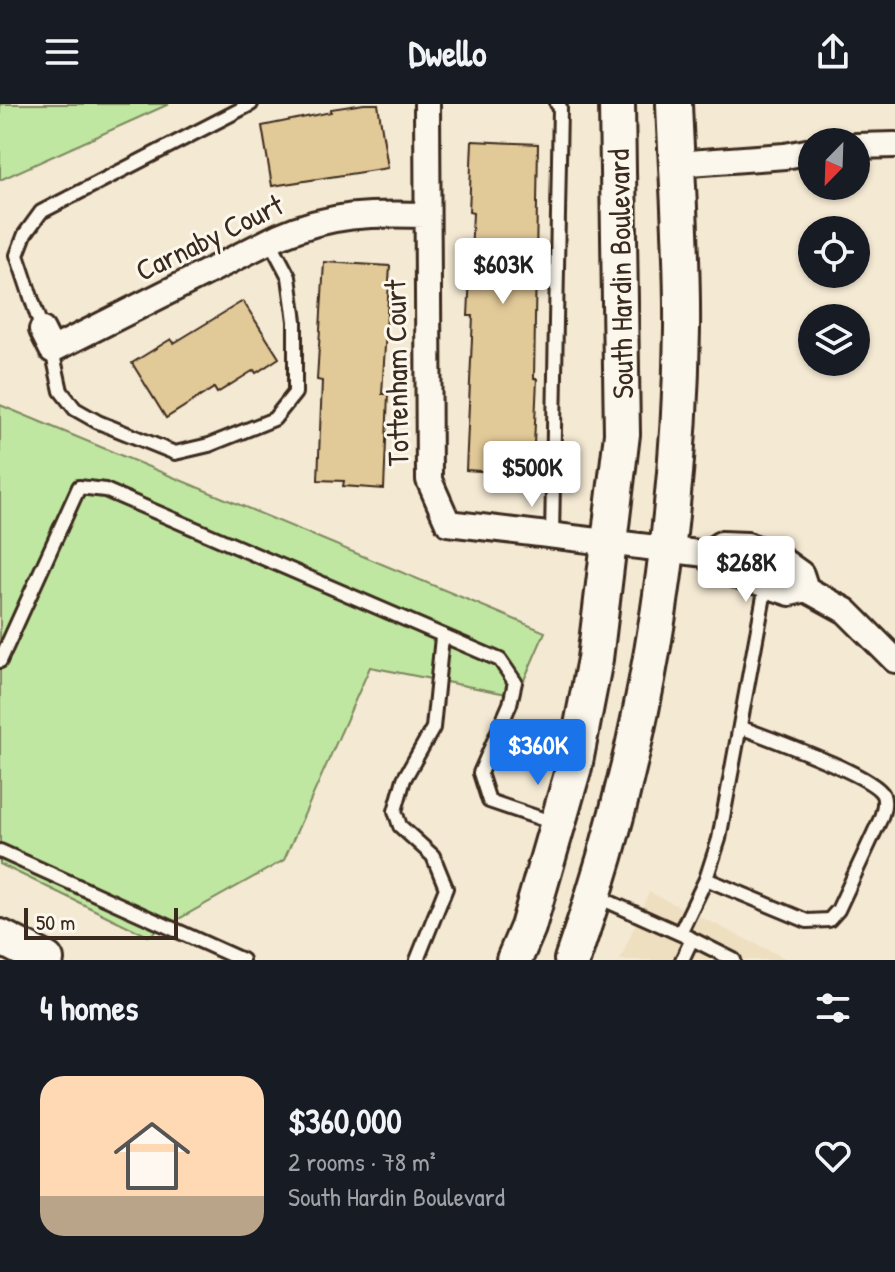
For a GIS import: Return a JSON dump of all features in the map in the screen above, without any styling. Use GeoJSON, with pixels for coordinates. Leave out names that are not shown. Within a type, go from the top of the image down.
{"type":"FeatureCollection","features":[{"type":"Feature","properties":{"kind":"main road","name":"South Hardin Boulevard"},"geometry":{"type":"LineString","coordinates":[[514,960],[528,927],[574,767],[595,659],[609,543],[622,434],[617,104]]}},
{"type":"Feature","properties":{"kind":"main road","name":"South Hardin Boulevard"},"geometry":{"type":"LineString","coordinates":[[572,960],[595,896],[638,728],[668,550],[682,329],[674,104]]}},
{"type":"Feature","properties":{"kind":"main road"},"geometry":{"type":"LineString","coordinates":[[0,937],[46,960]]}},
{"type":"Feature","properties":{"kind":"street","name":"Tottenham Court"},"geometry":{"type":"LineString","coordinates":[[427,104],[429,480],[448,523],[706,554]]}},
{"type":"Feature","properties":{"kind":"street"},"geometry":{"type":"LineString","coordinates":[[870,146],[895,145]]}},
{"type":"Feature","properties":{"kind":"street"},"geometry":{"type":"LineString","coordinates":[[676,164],[798,154]]}},
{"type":"Feature","properties":{"kind":"street","name":"Carnaby Court"},"geometry":{"type":"LineString","coordinates":[[47,340],[298,228],[337,217],[378,213],[426,215]]}},
{"type":"Feature","properties":{"kind":"street"},"geometry":{"type":"LineString","coordinates":[[806,589],[790,593],[719,569],[706,554],[721,544],[747,545],[776,556],[801,574],[806,589],[846,611],[895,660]]}},
{"type":"Feature","properties":{"kind":"lane"},"geometry":{"type":"LineString","coordinates":[[251,104],[41,212],[25,234],[17,255],[61,391],[75,409],[98,422],[175,453],[209,445],[274,419],[295,393],[295,321],[289,277],[270,241]]}},
{"type":"Feature","properties":{"kind":"lane"},"geometry":{"type":"LineString","coordinates":[[552,536],[560,107],[557,104]]}},
{"type":"Feature","properties":{"kind":"lane"},"geometry":{"type":"LineString","coordinates":[[0,661],[79,487],[105,490],[500,660],[515,682],[510,704],[480,773],[489,801],[557,824]]}},
{"type":"Feature","properties":{"kind":"lane"},"geometry":{"type":"LineString","coordinates":[[680,933],[706,879],[725,813],[766,585],[776,556]]}},
{"type":"Feature","properties":{"kind":"lane"},"geometry":{"type":"LineString","coordinates":[[417,960],[446,888],[433,856],[400,826],[395,811],[404,779],[433,728],[442,637]]}},
{"type":"Feature","properties":{"kind":"lane"},"geometry":{"type":"LineString","coordinates":[[706,879],[807,921],[829,920],[838,910],[880,820],[884,804],[882,794],[866,778],[740,727]]}},
{"type":"Feature","properties":{"kind":"lane"},"geometry":{"type":"LineString","coordinates":[[0,851],[242,960]]}},
{"type":"Feature","properties":{"kind":"lane"},"geometry":{"type":"LineString","coordinates":[[595,896],[734,960]]}},
{"type":"Feature","properties":{"kind":"lane"},"geometry":{"type":"LineString","coordinates":[[682,960],[692,939]]}},
{"type":"Feature","properties":{"kind":"shaded area"},"geometry":{"type":"Polygon","coordinates":[[[649,892],[789,960],[620,960],[649,892]]]}},
{"type":"Feature","properties":{"kind":"green space"},"geometry":{"type":"Polygon","coordinates":[[[0,104],[169,104],[0,180],[0,104]]]}},
{"type":"Feature","properties":{"kind":"green space"},"geometry":{"type":"Polygon","coordinates":[[[0,405],[545,632],[517,696],[370,667],[284,860],[148,936],[0,864],[0,405]]]}},
{"type":"Feature","properties":{"kind":"building"},"geometry":{"type":"Polygon","coordinates":[[[364,104],[378,104],[388,168],[272,186],[262,126],[364,104]]]}},
{"type":"Feature","properties":{"kind":"building"},"geometry":{"type":"Polygon","coordinates":[[[472,141],[538,144],[534,378],[537,379],[533,466],[508,465],[508,473],[466,470],[473,316],[468,316],[473,213],[469,212],[472,141]]]}},
{"type":"Feature","properties":{"kind":"building"},"geometry":{"type":"Polygon","coordinates":[[[324,262],[390,266],[382,394],[388,394],[384,489],[343,486],[344,481],[318,480],[322,381],[317,380],[324,262]]]}},
{"type":"Feature","properties":{"kind":"building"},"geometry":{"type":"Polygon","coordinates":[[[243,301],[279,358],[217,393],[214,388],[166,418],[132,363],[171,339],[174,343],[243,301]]]}}]}
